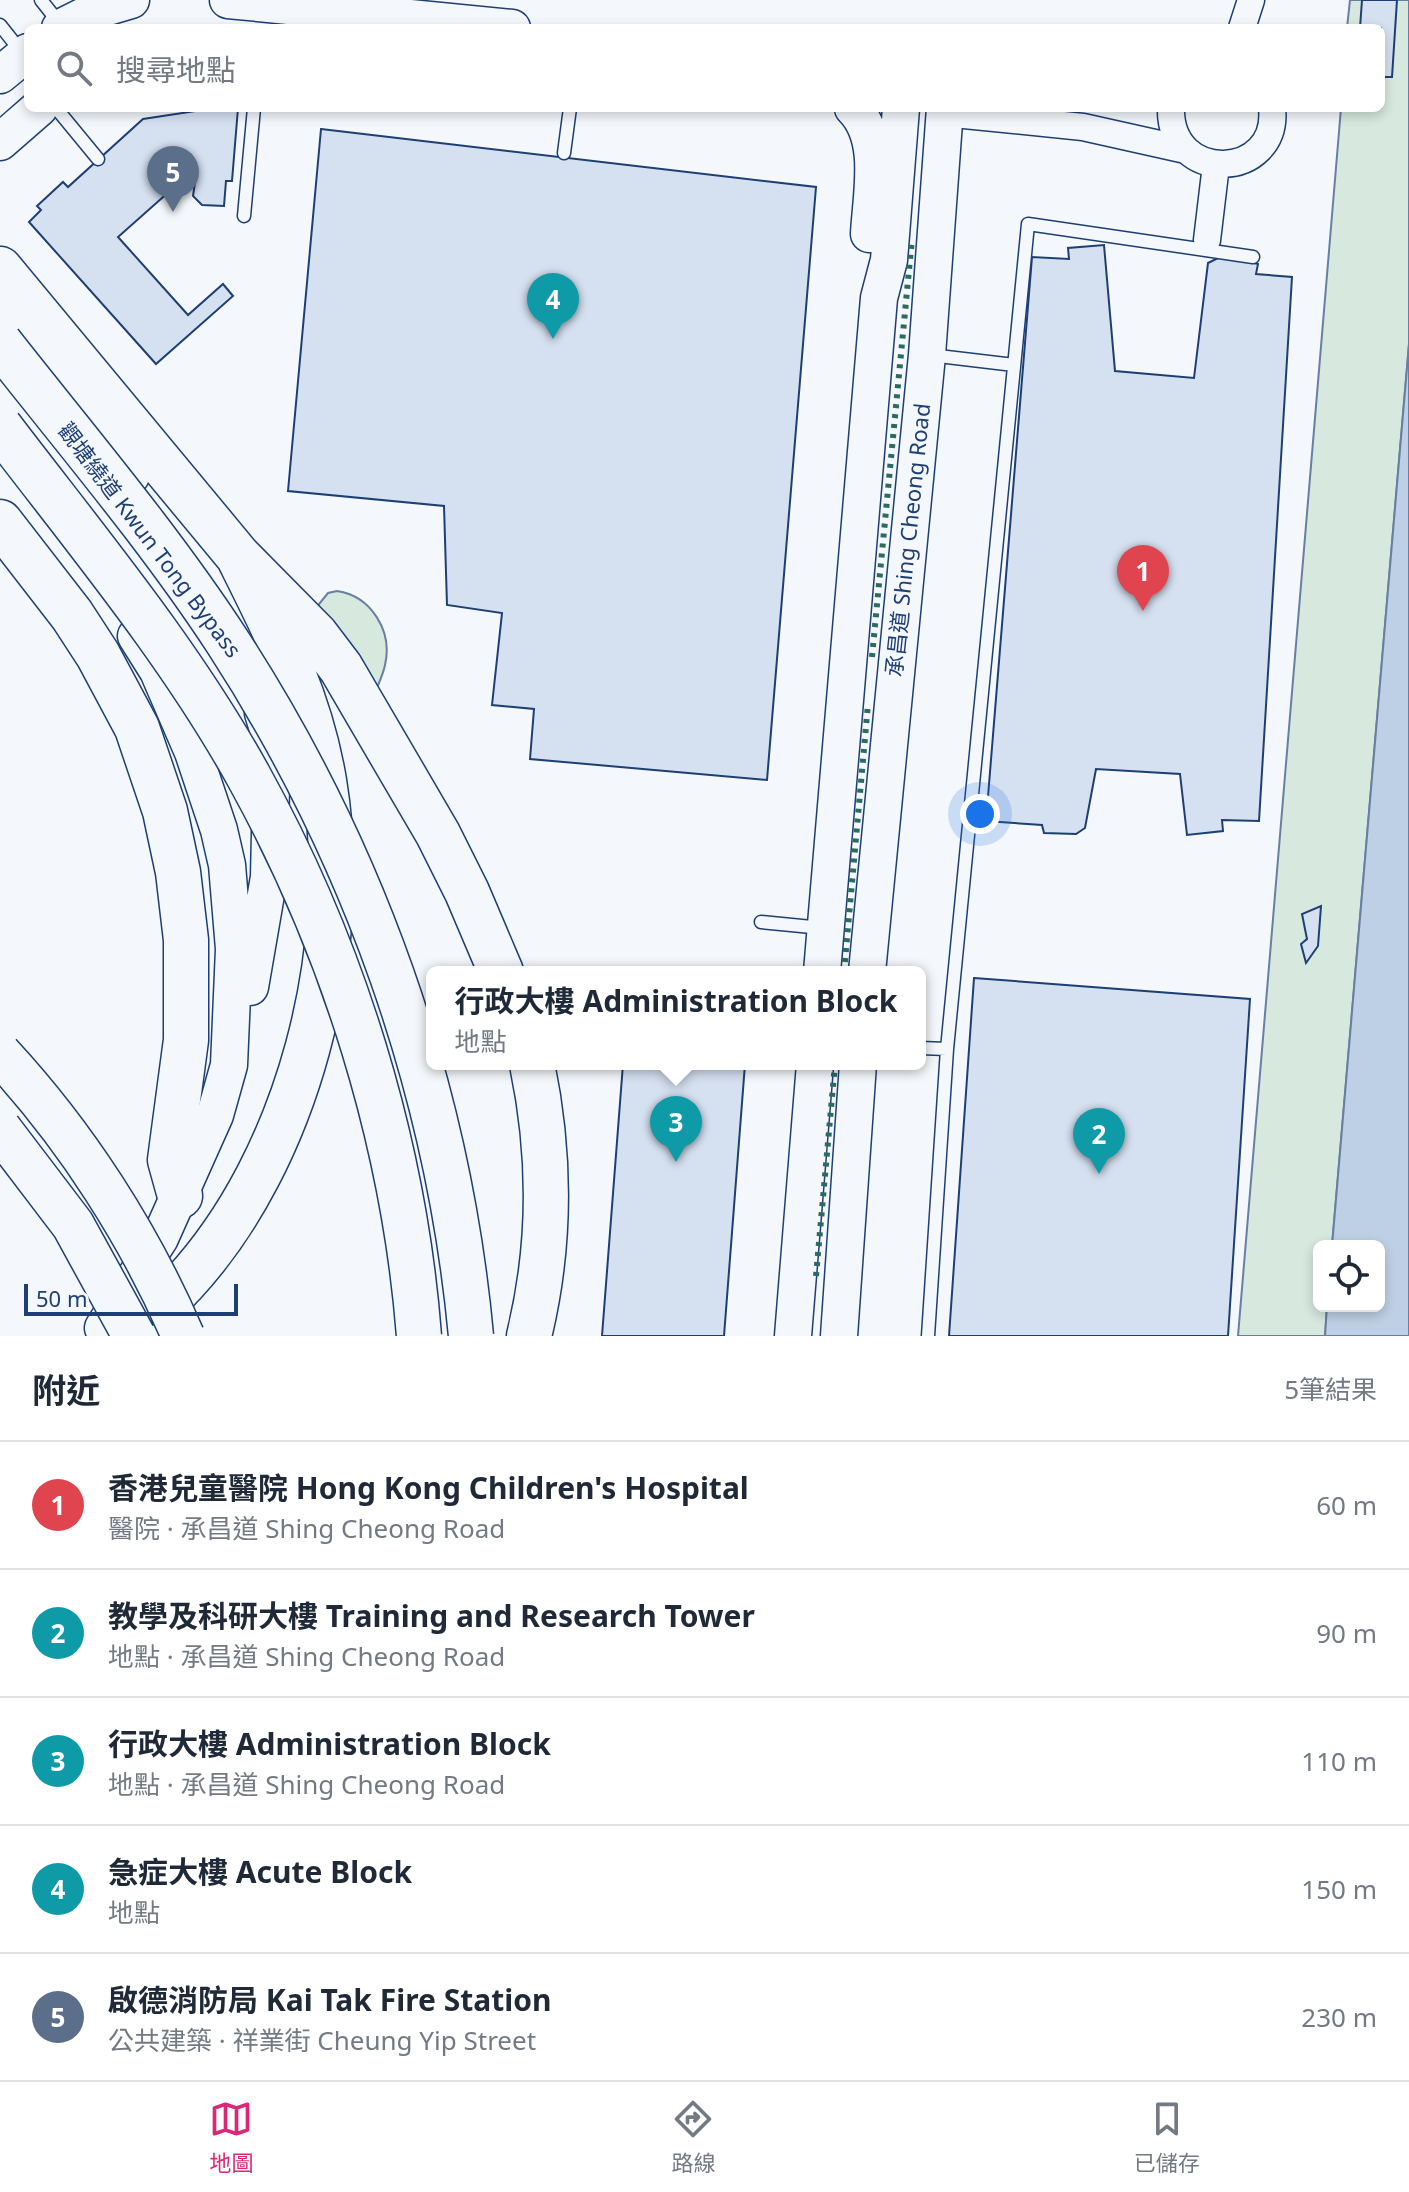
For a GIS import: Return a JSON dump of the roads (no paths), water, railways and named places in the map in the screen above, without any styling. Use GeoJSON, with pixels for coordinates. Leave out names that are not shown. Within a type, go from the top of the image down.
{"type":"FeatureCollection","features":[{"type":"Feature","properties":{"kind":"highway"},"geometry":{"type":"LineString","coordinates":[[0,269],[238,556],[316,635],[341,668],[438,834],[498,966]]}},
{"type":"Feature","properties":{"kind":"highway","name":"觀塘繞道 Kwun Tong Bypass"},"geometry":{"type":"LineString","coordinates":[[0,343],[201,603],[287,739],[332,825],[387,959],[428,1094],[455,1212],[471,1336]]}},
{"type":"Feature","properties":{"kind":"highway"},"geometry":{"type":"LineString","coordinates":[[0,427],[181,670],[249,777],[298,878],[337,967],[370,1071],[410,1254],[419,1336]]}},
{"type":"Feature","properties":{"kind":"highway"},"geometry":{"type":"LineString","coordinates":[[0,522],[72,615],[98,655],[137,728],[165,811],[178,872],[186,940],[186,1040],[170,1160],[180,1196]]}},
{"type":"Feature","properties":{"kind":"highway"},"geometry":{"type":"LineString","coordinates":[[111,1336],[149,1320],[197,1269],[247,1196],[270,1152],[292,1098],[321,988],[330,862],[328,814],[320,761],[296,675],[238,556]]}},
{"type":"Feature","properties":{"kind":"highway"},"geometry":{"type":"LineString","coordinates":[[0,1054],[65,1131],[103,1188],[164,1291],[183,1336]]}},
{"type":"Feature","properties":{"kind":"highway"},"geometry":{"type":"LineString","coordinates":[[529,1336],[543,1264],[547,1188],[543,1127],[533,1070]]}},
{"type":"Feature","properties":{"kind":"highway"},"geometry":{"type":"LineString","coordinates":[[0,1129],[73,1225],[134,1336]]}},
{"type":"Feature","properties":{"kind":"main road"},"geometry":{"type":"LineString","coordinates":[[54,18],[131,0]]}},
{"type":"Feature","properties":{"kind":"main road"},"geometry":{"type":"LineString","coordinates":[[228,0],[466,12],[500,24]]}},
{"type":"Feature","properties":{"kind":"main road"},"geometry":{"type":"LineString","coordinates":[[2,147],[35,112]]}},
{"type":"Feature","properties":{"kind":"main road"},"geometry":{"type":"LineString","coordinates":[[856,112],[868,128],[872,147],[868,236],[879,298]]}},
{"type":"Feature","properties":{"kind":"main road"},"geometry":{"type":"LineString","coordinates":[[823,966],[879,298],[889,260],[901,112]]}},
{"type":"Feature","properties":{"kind":"main road","name":"承昌道 Shing Cheong Road"},"geometry":{"type":"LineString","coordinates":[[868,966],[927,355],[945,112]]}},
{"type":"Feature","properties":{"kind":"main road"},"geometry":{"type":"LineString","coordinates":[[0,308],[93,423],[234,616],[272,743],[269,877],[240,1045],[229,1065],[215,1115],[180,1196],[141,1271],[97,1336]]}},
{"type":"Feature","properties":{"kind":"main road"},"geometry":{"type":"LineString","coordinates":[[0,456],[88,565],[141,644],[158,671],[193,752],[219,830],[227,865],[234,949],[229,1065]]}},
{"type":"Feature","properties":{"kind":"main road"},"geometry":{"type":"LineString","coordinates":[[793,1336],[815,1070]]}},
{"type":"Feature","properties":{"kind":"main road"},"geometry":{"type":"LineString","coordinates":[[839,1336],[858,1070]]}},
{"type":"Feature","properties":{"kind":"street"},"geometry":{"type":"LineString","coordinates":[[1243,24],[1251,0]]}},
{"type":"Feature","properties":{"kind":"street"},"geometry":{"type":"LineString","coordinates":[[961,112],[1083,127],[1186,150]]}},
{"type":"Feature","properties":{"kind":"street"},"geometry":{"type":"LineString","coordinates":[[1171,112],[1176,137],[1186,150],[1200,160],[1216,165],[1233,164],[1249,158],[1262,147],[1270,132],[1272,112]]}},
{"type":"Feature","properties":{"kind":"street"},"geometry":{"type":"LineString","coordinates":[[1207,245],[1216,165]]}},
{"type":"Feature","properties":{"kind":"lane"},"geometry":{"type":"LineString","coordinates":[[0,25],[19,64]]}},
{"type":"Feature","properties":{"kind":"lane"},"geometry":{"type":"LineString","coordinates":[[59,112],[98,159]]}},
{"type":"Feature","properties":{"kind":"lane"},"geometry":{"type":"LineString","coordinates":[[244,216],[254,112]]}},
{"type":"Feature","properties":{"kind":"lane"},"geometry":{"type":"LineString","coordinates":[[564,153],[569,112]]}},
{"type":"Feature","properties":{"kind":"lane"},"geometry":{"type":"LineString","coordinates":[[928,1336],[947,1049],[1028,224],[1207,245],[1253,257]]}},
{"type":"Feature","properties":{"kind":"lane"},"geometry":{"type":"LineString","coordinates":[[927,355],[1014,365]]}},
{"type":"Feature","properties":{"kind":"lane"},"geometry":{"type":"LineString","coordinates":[[761,922],[826,928]]}},
{"type":"Feature","properties":{"kind":"lane"},"geometry":{"type":"LineString","coordinates":[[926,1048],[947,1049]]}},
{"type":"Feature","properties":{"kind":"water"},"geometry":{"type":"Polygon","coordinates":[[[1409,344],[1409,1336],[1325,1336],[1327,1312],[1385,1312],[1385,1240],[1333,1240],[1409,344]]]}},
{"type":"Feature","properties":{"kind":"place","name":"啟德消防局 Kai Tak Fire Station"},"geometry":{"type":"Point","coordinates":[173,212]}},
{"type":"Feature","properties":{"kind":"place","name":"急症大樓 Acute Block"},"geometry":{"type":"Point","coordinates":[553,339]}},
{"type":"Feature","properties":{"kind":"place","name":"香港兒童醫院 Hong Kong Children's Hospital"},"geometry":{"type":"Point","coordinates":[1143,611]}},
{"type":"Feature","properties":{"kind":"place","name":"行政大樓 Administration Block"},"geometry":{"type":"Point","coordinates":[676,1162]}},
{"type":"Feature","properties":{"kind":"place","name":"教學及科研大樓 Training and Research Tower"},"geometry":{"type":"Point","coordinates":[1099,1174]}}]}
